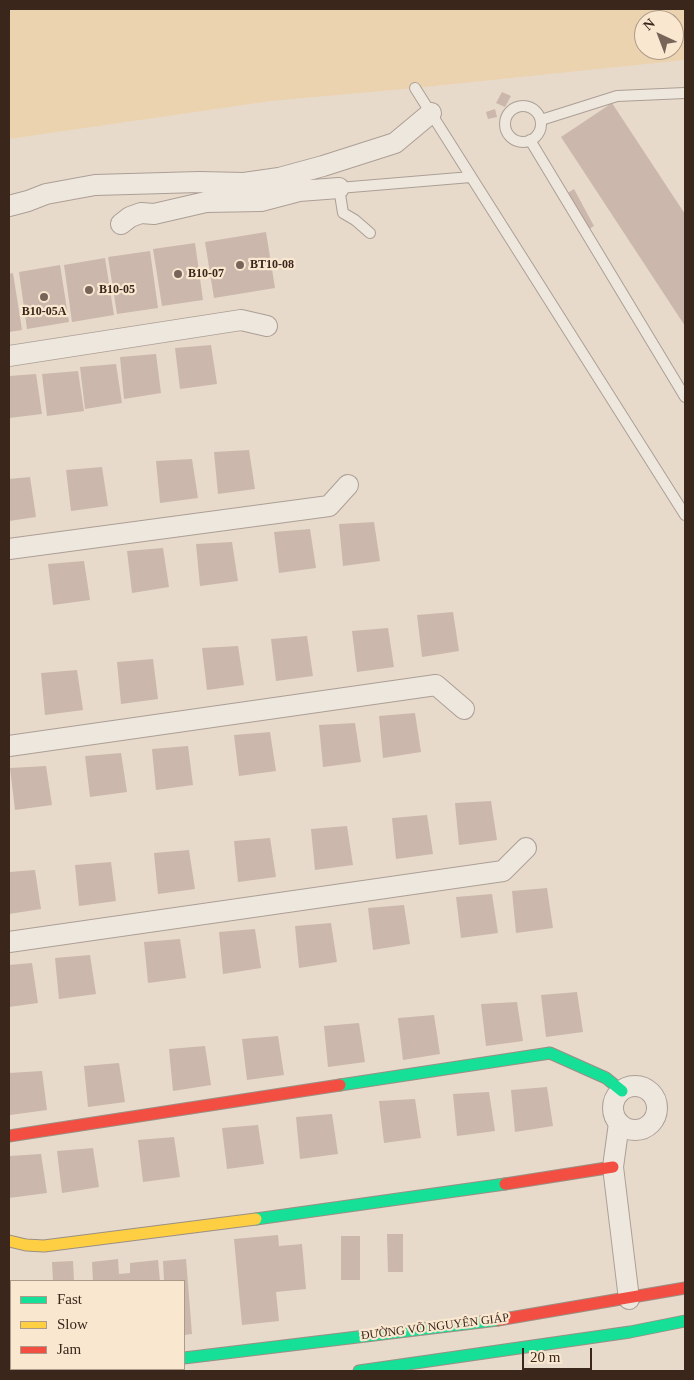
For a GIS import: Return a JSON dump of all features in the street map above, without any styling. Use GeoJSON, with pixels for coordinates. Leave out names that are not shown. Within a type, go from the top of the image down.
{"type":"FeatureCollection","features":[{"type":"Feature","properties":{"kind":"street"},"geometry":{"type":"LineString","coordinates":[[9,206],[46,194],[95,185],[199,182],[244,183],[279,178],[395,143],[431,113]]}},
{"type":"Feature","properties":{"kind":"street"},"geometry":{"type":"LineString","coordinates":[[121,224],[130,217],[141,213],[154,214],[206,202],[261,202],[299,191],[339,188]]}},
{"type":"Feature","properties":{"kind":"street"},"geometry":{"type":"LineString","coordinates":[[9,356],[241,320],[267,326]]}},
{"type":"Feature","properties":{"kind":"street"},"geometry":{"type":"LineString","coordinates":[[9,549],[329,506],[348,485]]}},
{"type":"Feature","properties":{"kind":"street"},"geometry":{"type":"LineString","coordinates":[[9,746],[436,685],[464,709]]}},
{"type":"Feature","properties":{"kind":"street"},"geometry":{"type":"LineString","coordinates":[[9,942],[503,870],[526,848]]}},
{"type":"Feature","properties":{"kind":"street"},"geometry":{"type":"LineString","coordinates":[[9,1136],[550,1053],[606,1078],[622,1091]]}},
{"type":"Feature","properties":{"kind":"street"},"geometry":{"type":"LineString","coordinates":[[619,1123],[632,1130],[639,1129],[651,1122],[656,1110],[653,1096],[648,1091],[635,1086],[622,1091],[617,1096],[613,1110],[619,1123],[613,1167],[629,1303]]}},
{"type":"Feature","properties":{"kind":"street"},"geometry":{"type":"LineString","coordinates":[[9,1241],[26,1245],[53,1245],[438,1194],[613,1167]]}},
{"type":"Feature","properties":{"kind":"street","name":"ĐƯỜNG VÕ NGUYÊN GIÁP"},"geometry":{"type":"LineString","coordinates":[[185,1358],[472,1324],[629,1303],[685,1288]]}},
{"type":"Feature","properties":{"kind":"street"},"geometry":{"type":"LineString","coordinates":[[359,1371],[685,1321]]}},
{"type":"Feature","properties":{"kind":"lane"},"geometry":{"type":"LineString","coordinates":[[415,88],[685,515]]}},
{"type":"Feature","properties":{"kind":"lane"},"geometry":{"type":"LineString","coordinates":[[541,120],[617,96],[685,94]]}},
{"type":"Feature","properties":{"kind":"lane"},"geometry":{"type":"LineString","coordinates":[[525,105],[536,110],[542,126],[540,132],[530,140],[520,142],[509,136],[505,122],[510,110],[525,105]]}},
{"type":"Feature","properties":{"kind":"lane"},"geometry":{"type":"LineString","coordinates":[[530,140],[685,397]]}},
{"type":"Feature","properties":{"kind":"lane"},"geometry":{"type":"LineString","coordinates":[[370,233],[355,220],[343,213],[339,188],[471,177]]}},
{"type":"Feature","properties":{"kind":"sand"},"geometry":{"type":"Polygon","coordinates":[[[9,9],[685,9],[685,60],[271,101],[9,139],[9,9]]]}},
{"type":"Feature","properties":{"kind":"building"},"geometry":{"type":"Polygon","coordinates":[[[502,92],[511,96],[505,107],[496,103],[502,92]]]}},
{"type":"Feature","properties":{"kind":"building"},"geometry":{"type":"Polygon","coordinates":[[[612,103],[685,214],[685,326],[561,137],[612,103]]]}},
{"type":"Feature","properties":{"kind":"building"},"geometry":{"type":"Polygon","coordinates":[[[495,109],[497,117],[488,119],[486,112],[495,109]]]}},
{"type":"Feature","properties":{"kind":"building"},"geometry":{"type":"Polygon","coordinates":[[[574,189],[594,226],[586,231],[566,194],[574,189]]]}},
{"type":"Feature","properties":{"kind":"building","name":"BT10-08"},"geometry":{"type":"Polygon","coordinates":[[[266,232],[275,288],[214,298],[205,242],[266,232]]]}},
{"type":"Feature","properties":{"kind":"building","name":"B10-07"},"geometry":{"type":"Polygon","coordinates":[[[195,243],[203,300],[162,306],[153,249],[195,243]]]}},
{"type":"Feature","properties":{"kind":"building"},"geometry":{"type":"Polygon","coordinates":[[[150,251],[158,308],[117,314],[108,257],[150,251]]]}},
{"type":"Feature","properties":{"kind":"building","name":"B10-05"},"geometry":{"type":"Polygon","coordinates":[[[105,258],[114,315],[72,322],[64,265],[105,258]]]}},
{"type":"Feature","properties":{"kind":"building","name":"B10-05A"},"geometry":{"type":"Polygon","coordinates":[[[60,265],[69,322],[27,329],[19,272],[60,265]]]}},
{"type":"Feature","properties":{"kind":"building"},"geometry":{"type":"Polygon","coordinates":[[[13,273],[22,330],[9,332],[9,274],[13,273]]]}},
{"type":"Feature","properties":{"kind":"building"},"geometry":{"type":"Polygon","coordinates":[[[211,345],[217,384],[180,389],[175,348],[211,345]]]}},
{"type":"Feature","properties":{"kind":"building"},"geometry":{"type":"Polygon","coordinates":[[[156,354],[161,393],[124,399],[120,357],[156,354]]]}},
{"type":"Feature","properties":{"kind":"building"},"geometry":{"type":"Polygon","coordinates":[[[116,364],[122,403],[85,409],[80,367],[116,364]]]}},
{"type":"Feature","properties":{"kind":"building"},"geometry":{"type":"Polygon","coordinates":[[[78,371],[84,411],[47,416],[42,374],[78,371]]]}},
{"type":"Feature","properties":{"kind":"building"},"geometry":{"type":"Polygon","coordinates":[[[36,374],[42,414],[9,418],[9,376],[36,374]]]}},
{"type":"Feature","properties":{"kind":"building"},"geometry":{"type":"Polygon","coordinates":[[[249,450],[255,489],[218,494],[214,452],[249,450]]]}},
{"type":"Feature","properties":{"kind":"building"},"geometry":{"type":"Polygon","coordinates":[[[192,459],[198,498],[160,503],[156,461],[192,459]]]}},
{"type":"Feature","properties":{"kind":"building"},"geometry":{"type":"Polygon","coordinates":[[[102,467],[108,506],[71,511],[66,470],[102,467]]]}},
{"type":"Feature","properties":{"kind":"building"},"geometry":{"type":"Polygon","coordinates":[[[30,477],[36,517],[9,521],[9,479],[30,477]]]}},
{"type":"Feature","properties":{"kind":"building"},"geometry":{"type":"Polygon","coordinates":[[[374,522],[380,561],[343,566],[339,524],[374,522]]]}},
{"type":"Feature","properties":{"kind":"building"},"geometry":{"type":"Polygon","coordinates":[[[310,529],[316,568],[279,573],[274,532],[310,529]]]}},
{"type":"Feature","properties":{"kind":"building"},"geometry":{"type":"Polygon","coordinates":[[[232,542],[238,581],[200,586],[196,544],[232,542]]]}},
{"type":"Feature","properties":{"kind":"building"},"geometry":{"type":"Polygon","coordinates":[[[163,548],[169,587],[132,593],[127,551],[163,548]]]}},
{"type":"Feature","properties":{"kind":"building"},"geometry":{"type":"Polygon","coordinates":[[[84,561],[90,600],[53,605],[48,564],[84,561]]]}},
{"type":"Feature","properties":{"kind":"building"},"geometry":{"type":"Polygon","coordinates":[[[453,612],[459,651],[422,657],[417,615],[453,612]]]}},
{"type":"Feature","properties":{"kind":"building"},"geometry":{"type":"Polygon","coordinates":[[[388,628],[394,667],[357,672],[352,631],[388,628]]]}},
{"type":"Feature","properties":{"kind":"building"},"geometry":{"type":"Polygon","coordinates":[[[307,636],[313,676],[276,681],[271,639],[307,636]]]}},
{"type":"Feature","properties":{"kind":"building"},"geometry":{"type":"Polygon","coordinates":[[[238,646],[244,685],[207,690],[202,648],[238,646]]]}},
{"type":"Feature","properties":{"kind":"building"},"geometry":{"type":"Polygon","coordinates":[[[153,659],[158,699],[121,704],[117,662],[153,659]]]}},
{"type":"Feature","properties":{"kind":"building"},"geometry":{"type":"Polygon","coordinates":[[[77,670],[83,710],[45,715],[41,673],[77,670]]]}},
{"type":"Feature","properties":{"kind":"building"},"geometry":{"type":"Polygon","coordinates":[[[415,713],[421,752],[383,758],[379,716],[415,713]]]}},
{"type":"Feature","properties":{"kind":"building"},"geometry":{"type":"Polygon","coordinates":[[[355,723],[361,762],[323,767],[319,725],[355,723]]]}},
{"type":"Feature","properties":{"kind":"building"},"geometry":{"type":"Polygon","coordinates":[[[270,732],[276,771],[239,776],[234,735],[270,732]]]}},
{"type":"Feature","properties":{"kind":"building"},"geometry":{"type":"Polygon","coordinates":[[[188,746],[193,785],[156,790],[152,749],[188,746]]]}},
{"type":"Feature","properties":{"kind":"building"},"geometry":{"type":"Polygon","coordinates":[[[121,753],[127,792],[90,797],[85,756],[121,753]]]}},
{"type":"Feature","properties":{"kind":"building"},"geometry":{"type":"Polygon","coordinates":[[[46,766],[52,805],[15,810],[10,768],[46,766]]]}},
{"type":"Feature","properties":{"kind":"building"},"geometry":{"type":"Polygon","coordinates":[[[491,801],[497,840],[459,845],[455,803],[491,801]]]}},
{"type":"Feature","properties":{"kind":"building"},"geometry":{"type":"Polygon","coordinates":[[[427,815],[433,854],[396,859],[392,818],[427,815]]]}},
{"type":"Feature","properties":{"kind":"building"},"geometry":{"type":"Polygon","coordinates":[[[347,826],[353,865],[315,870],[311,829],[347,826]]]}},
{"type":"Feature","properties":{"kind":"building"},"geometry":{"type":"Polygon","coordinates":[[[270,838],[276,877],[238,882],[234,841],[270,838]]]}},
{"type":"Feature","properties":{"kind":"building"},"geometry":{"type":"Polygon","coordinates":[[[189,850],[195,889],[158,894],[154,853],[189,850]]]}},
{"type":"Feature","properties":{"kind":"building"},"geometry":{"type":"Polygon","coordinates":[[[111,862],[116,901],[79,906],[75,865],[111,862]]]}},
{"type":"Feature","properties":{"kind":"building"},"geometry":{"type":"Polygon","coordinates":[[[35,870],[41,909],[9,914],[9,872],[35,870]]]}},
{"type":"Feature","properties":{"kind":"building"},"geometry":{"type":"Polygon","coordinates":[[[547,888],[553,928],[516,933],[512,891],[547,888]]]}},
{"type":"Feature","properties":{"kind":"building"},"geometry":{"type":"Polygon","coordinates":[[[492,894],[498,933],[461,938],[456,897],[492,894]]]}},
{"type":"Feature","properties":{"kind":"building"},"geometry":{"type":"Polygon","coordinates":[[[404,905],[410,944],[373,950],[368,908],[404,905]]]}},
{"type":"Feature","properties":{"kind":"building"},"geometry":{"type":"Polygon","coordinates":[[[331,923],[337,962],[299,968],[295,926],[331,923]]]}},
{"type":"Feature","properties":{"kind":"building"},"geometry":{"type":"Polygon","coordinates":[[[255,929],[261,968],[223,974],[219,932],[255,929]]]}},
{"type":"Feature","properties":{"kind":"building"},"geometry":{"type":"Polygon","coordinates":[[[180,939],[186,978],[148,983],[144,942],[180,939]]]}},
{"type":"Feature","properties":{"kind":"building"},"geometry":{"type":"Polygon","coordinates":[[[90,955],[96,994],[59,999],[55,958],[90,955]]]}},
{"type":"Feature","properties":{"kind":"building"},"geometry":{"type":"Polygon","coordinates":[[[32,963],[38,1003],[9,1007],[9,965],[32,963]]]}},
{"type":"Feature","properties":{"kind":"building"},"geometry":{"type":"Polygon","coordinates":[[[577,992],[583,1032],[546,1037],[541,995],[577,992]]]}},
{"type":"Feature","properties":{"kind":"building"},"geometry":{"type":"Polygon","coordinates":[[[517,1002],[523,1041],[486,1046],[481,1004],[517,1002]]]}},
{"type":"Feature","properties":{"kind":"building"},"geometry":{"type":"Polygon","coordinates":[[[434,1015],[440,1054],[403,1060],[398,1018],[434,1015]]]}},
{"type":"Feature","properties":{"kind":"building"},"geometry":{"type":"Polygon","coordinates":[[[359,1023],[365,1062],[328,1067],[324,1026],[359,1023]]]}},
{"type":"Feature","properties":{"kind":"building"},"geometry":{"type":"Polygon","coordinates":[[[278,1036],[284,1075],[247,1080],[242,1039],[278,1036]]]}},
{"type":"Feature","properties":{"kind":"building"},"geometry":{"type":"Polygon","coordinates":[[[205,1046],[211,1085],[173,1091],[169,1049],[205,1046]]]}},
{"type":"Feature","properties":{"kind":"building"},"geometry":{"type":"Polygon","coordinates":[[[119,1063],[125,1102],[88,1107],[84,1066],[119,1063]]]}},
{"type":"Feature","properties":{"kind":"building"},"geometry":{"type":"Polygon","coordinates":[[[42,1071],[47,1110],[10,1115],[9,1073],[42,1071]]]}},
{"type":"Feature","properties":{"kind":"building"},"geometry":{"type":"Polygon","coordinates":[[[547,1087],[553,1126],[515,1132],[511,1090],[547,1087]]]}},
{"type":"Feature","properties":{"kind":"building"},"geometry":{"type":"Polygon","coordinates":[[[489,1092],[495,1131],[457,1136],[453,1094],[489,1092]]]}},
{"type":"Feature","properties":{"kind":"building"},"geometry":{"type":"Polygon","coordinates":[[[415,1099],[421,1138],[384,1143],[379,1101],[415,1099]]]}},
{"type":"Feature","properties":{"kind":"building"},"geometry":{"type":"Polygon","coordinates":[[[332,1114],[338,1154],[300,1159],[296,1117],[332,1114]]]}},
{"type":"Feature","properties":{"kind":"building"},"geometry":{"type":"Polygon","coordinates":[[[258,1125],[264,1164],[227,1169],[222,1128],[258,1125]]]}},
{"type":"Feature","properties":{"kind":"building"},"geometry":{"type":"Polygon","coordinates":[[[174,1137],[180,1177],[143,1182],[138,1140],[174,1137]]]}},
{"type":"Feature","properties":{"kind":"building"},"geometry":{"type":"Polygon","coordinates":[[[93,1148],[99,1187],[62,1193],[57,1151],[93,1148]]]}},
{"type":"Feature","properties":{"kind":"building"},"geometry":{"type":"Polygon","coordinates":[[[41,1154],[47,1193],[9,1198],[9,1156],[41,1154]]]}},
{"type":"Feature","properties":{"kind":"building"},"geometry":{"type":"Polygon","coordinates":[[[387,1234],[403,1234],[403,1272],[388,1272],[387,1234]]]}},
{"type":"Feature","properties":{"kind":"building"},"geometry":{"type":"Polygon","coordinates":[[[278,1235],[279,1246],[302,1244],[306,1289],[276,1292],[279,1321],[242,1325],[234,1239],[278,1235]]]}},
{"type":"Feature","properties":{"kind":"building"},"geometry":{"type":"Polygon","coordinates":[[[341,1236],[360,1236],[360,1280],[341,1280],[341,1236]]]}},
{"type":"Feature","properties":{"kind":"building"},"geometry":{"type":"Polygon","coordinates":[[[118,1259],[119,1274],[130,1273],[130,1263],[158,1260],[160,1280],[93,1280],[92,1262],[118,1259]]]}},
{"type":"Feature","properties":{"kind":"building"},"geometry":{"type":"Polygon","coordinates":[[[186,1259],[192,1334],[185,1335],[185,1280],[164,1280],[163,1261],[186,1259]]]}},
{"type":"Feature","properties":{"kind":"building"},"geometry":{"type":"Polygon","coordinates":[[[73,1261],[74,1280],[53,1280],[52,1262],[73,1261]]]}},
{"type":"Feature","properties":{"kind":"traffic: fast"},"geometry":{"type":"LineString","coordinates":[[340,1085],[550,1053],[606,1078],[622,1091]]}},
{"type":"Feature","properties":{"kind":"traffic: fast"},"geometry":{"type":"LineString","coordinates":[[256,1219],[505,1184]]}},
{"type":"Feature","properties":{"kind":"traffic: fast"},"geometry":{"type":"LineString","coordinates":[[185,1358],[498,1320]]}},
{"type":"Feature","properties":{"kind":"traffic: fast"},"geometry":{"type":"LineString","coordinates":[[359,1371],[630,1332],[685,1321]]}},
{"type":"Feature","properties":{"kind":"traffic: fast"},"geometry":{"type":"LineString","coordinates":[[73,1371],[84,1370]]}},
{"type":"Feature","properties":{"kind":"traffic: slow"},"geometry":{"type":"LineString","coordinates":[[9,1241],[26,1245],[44,1246],[256,1219]]}},
{"type":"Feature","properties":{"kind":"traffic: jam"},"geometry":{"type":"LineString","coordinates":[[9,1136],[340,1085]]}},
{"type":"Feature","properties":{"kind":"traffic: jam"},"geometry":{"type":"LineString","coordinates":[[505,1184],[613,1167]]}},
{"type":"Feature","properties":{"kind":"traffic: jam"},"geometry":{"type":"LineString","coordinates":[[498,1320],[685,1288]]}},
{"type":"Feature","properties":{"kind":"place","name":"BT10-08"},"geometry":{"type":"Point","coordinates":[240,265]}},
{"type":"Feature","properties":{"kind":"place","name":"B10-07"},"geometry":{"type":"Point","coordinates":[178,274]}},
{"type":"Feature","properties":{"kind":"place","name":"B10-05"},"geometry":{"type":"Point","coordinates":[89,290]}},
{"type":"Feature","properties":{"kind":"place","name":"B10-05A"},"geometry":{"type":"Point","coordinates":[44,297]}}]}
